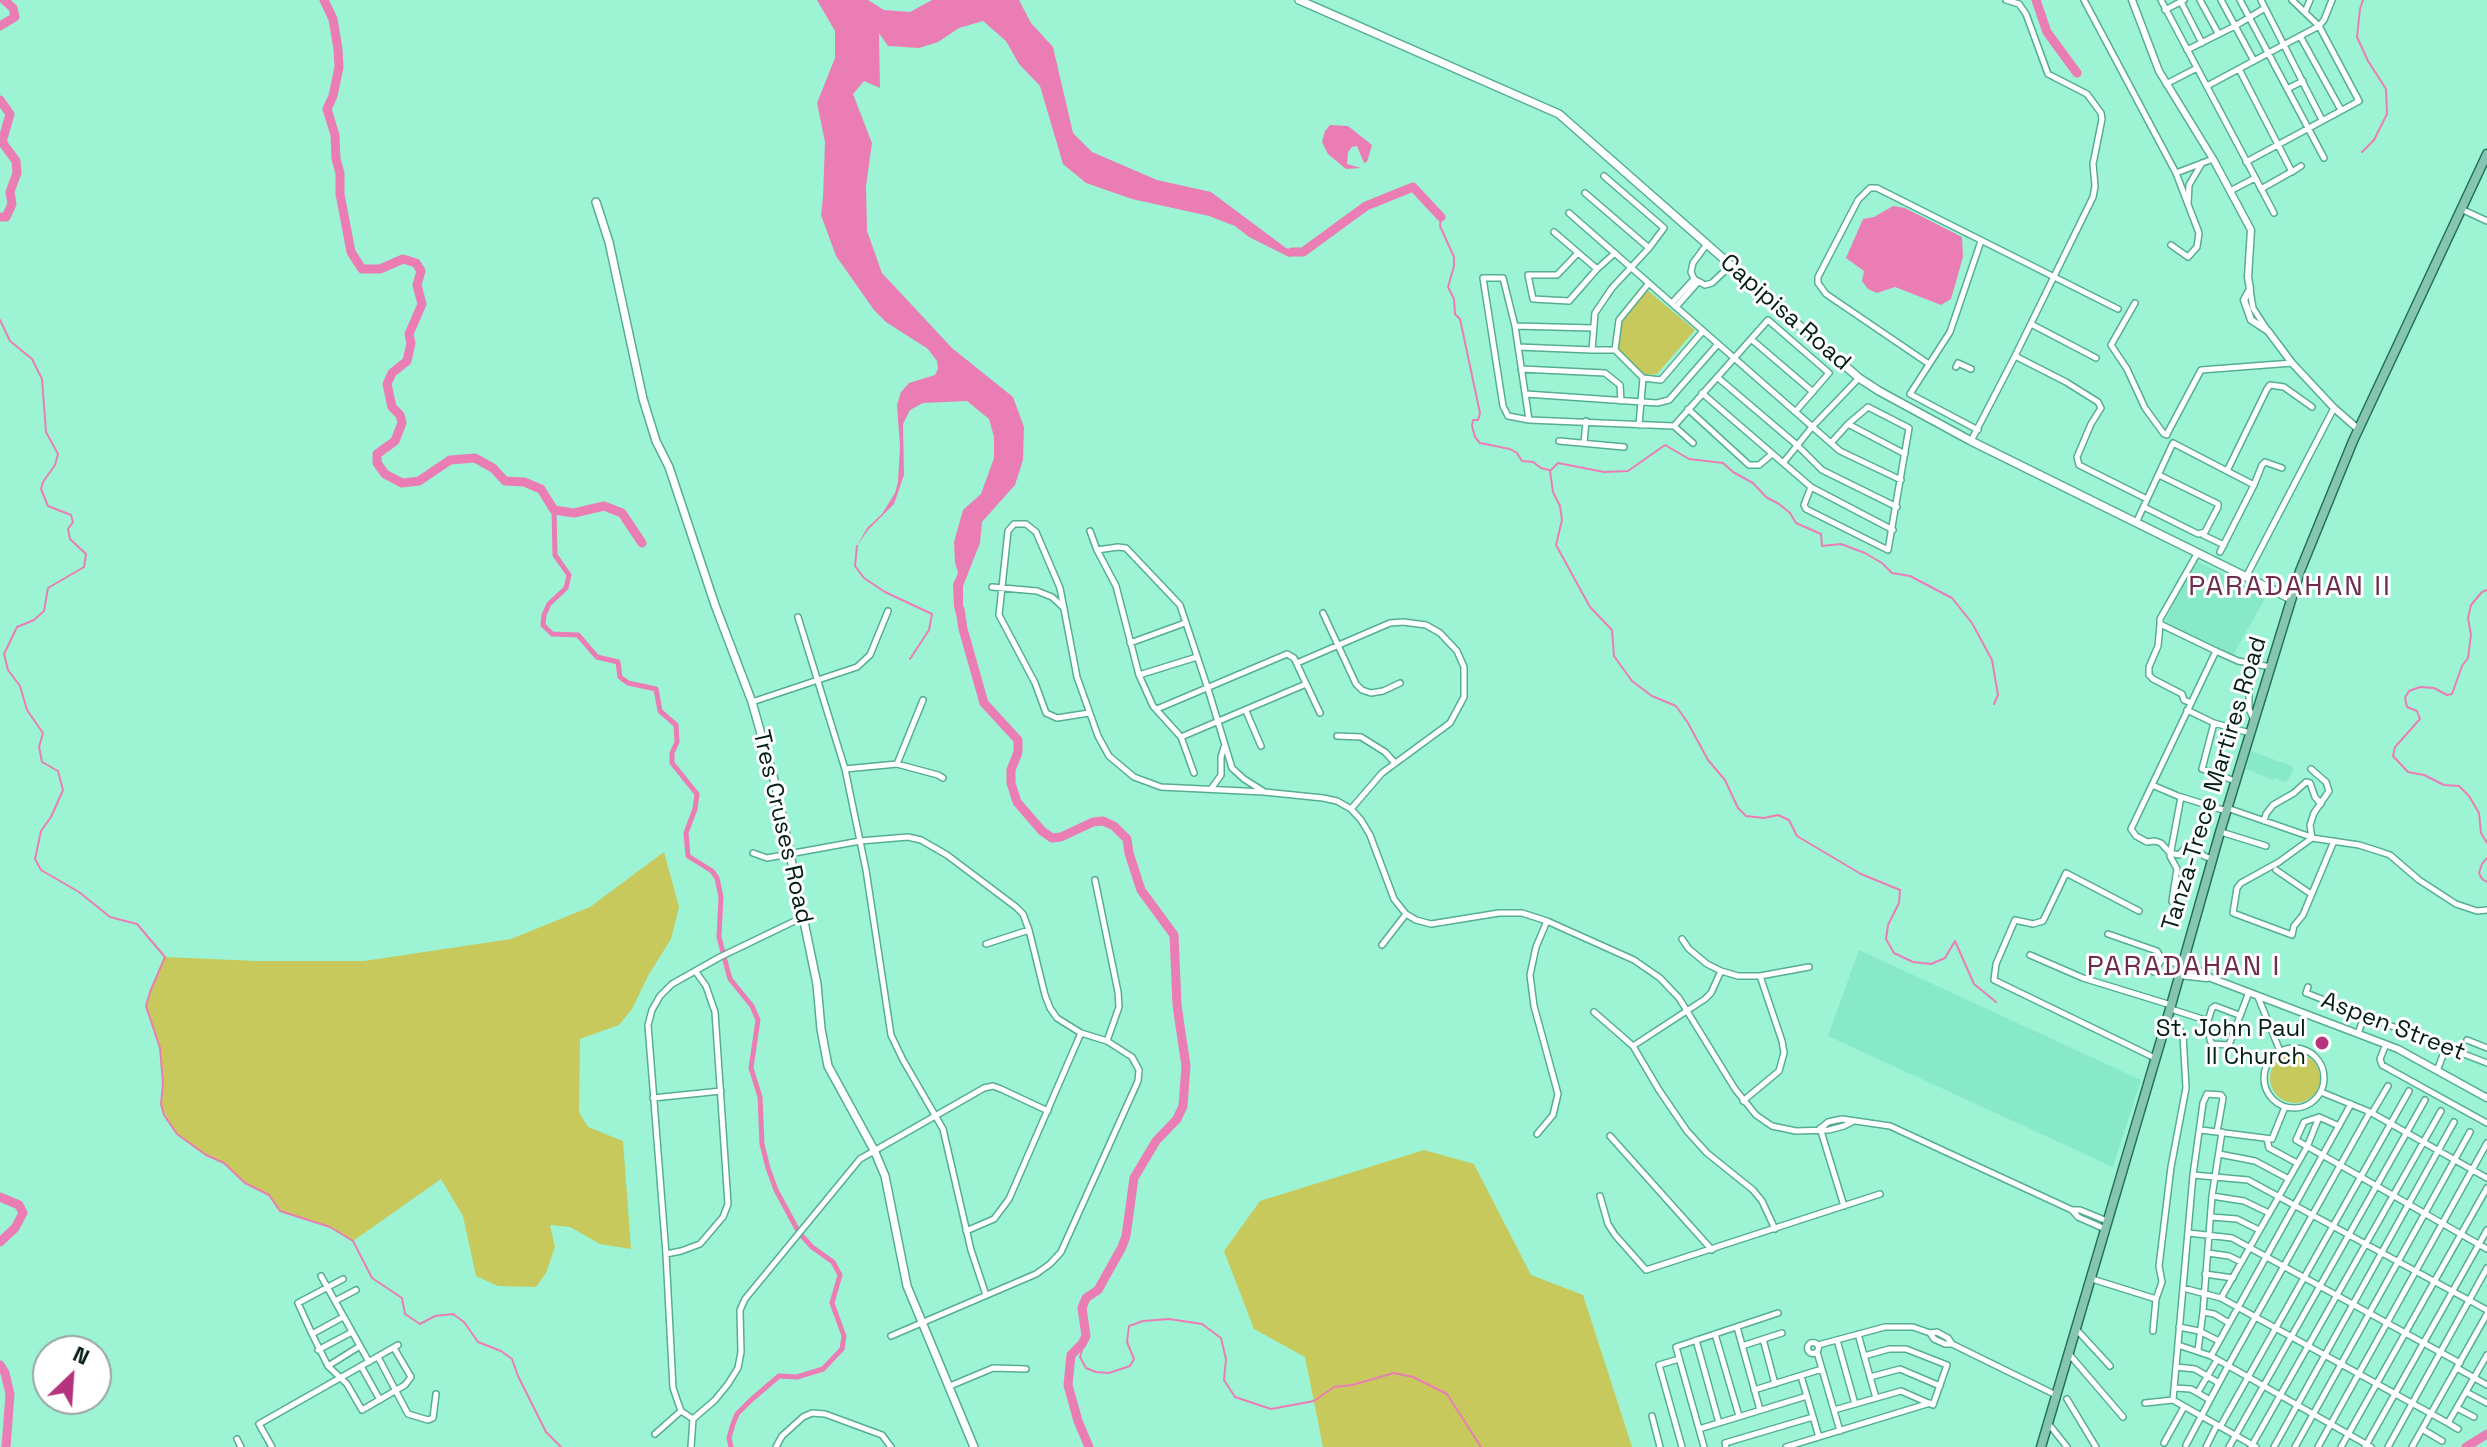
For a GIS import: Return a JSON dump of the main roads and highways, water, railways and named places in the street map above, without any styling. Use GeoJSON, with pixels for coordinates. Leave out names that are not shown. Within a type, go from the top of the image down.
{"type":"FeatureCollection","features":[{"type":"Feature","properties":{"kind":"main road","name":"Capipisa Road"},"geometry":{"type":"LineString","coordinates":[[1299,0],[1559,114],[1859,378],[1971,441],[2291,599]]}},
{"type":"Feature","properties":{"kind":"main road","name":"Tanza-Trece Martires Road"},"geometry":{"type":"LineString","coordinates":[[2041,1447],[2235,781],[2312,537],[2358,429],[2487,154]]}},
{"type":"Feature","properties":{"kind":"main road","name":"Tres Cruses Road"},"geometry":{"type":"LineString","coordinates":[[596,202],[609,242],[643,399],[752,702],[776,787],[817,984],[828,1066],[885,1176],[907,1286],[974,1447]]}},
{"type":"Feature","properties":{"kind":"waterway"},"geometry":{"type":"LineString","coordinates":[[0,26],[15,17],[13,8],[4,0]]}},
{"type":"Feature","properties":{"kind":"waterway"},"geometry":{"type":"LineString","coordinates":[[324,0],[333,19],[338,49],[339,67],[327,109],[335,135],[340,194],[351,252],[362,269],[380,269],[403,259],[416,263],[421,271],[417,285],[422,304],[409,334],[411,343],[407,361],[392,373],[387,384],[392,407],[400,415],[402,423],[395,441],[377,454],[377,463],[385,474],[402,483],[419,481],[450,460],[475,458],[493,468],[505,481],[524,482],[541,489],[554,510],[574,513],[604,506],[622,513],[642,543]]}},
{"type":"Feature","properties":{"kind":"waterway"},"geometry":{"type":"LineString","coordinates":[[2036,0],[2047,32],[2077,73]]}},
{"type":"Feature","properties":{"kind":"waterway"},"geometry":{"type":"LineString","coordinates":[[2362,152],[2374,140],[2387,114],[2386,89],[2357,37],[2363,0]]}},
{"type":"Feature","properties":{"kind":"waterway"},"geometry":{"type":"LineString","coordinates":[[0,100],[10,114],[2,142],[16,161],[17,173],[10,192],[12,204],[6,217],[0,217]]}},
{"type":"Feature","properties":{"kind":"waterway"},"geometry":{"type":"LineString","coordinates":[[1292,252],[1303,252],[1366,206],[1413,187],[1441,217]]}},
{"type":"Feature","properties":{"kind":"waterway"},"geometry":{"type":"LineString","coordinates":[[1441,217],[1440,226],[1454,257],[1448,287],[1454,299],[1455,314],[1460,319],[1480,413],[1478,420],[1473,420],[1475,437],[1480,443],[1510,449],[1522,461],[1533,462],[1549,470]]}},
{"type":"Feature","properties":{"kind":"waterway"},"geometry":{"type":"LineString","coordinates":[[0,320],[10,341],[32,359],[42,379],[46,432],[58,454],[41,489],[48,506],[71,515],[73,522],[68,529],[70,539],[86,554],[84,567],[48,588],[44,611],[34,620],[17,627],[4,654],[8,670],[20,686],[27,710],[43,733],[39,747],[42,762],[58,771],[63,790],[41,831],[35,859],[41,870],[79,892],[110,917],[137,924],[165,957],[146,1006],[160,1048],[161,1104],[164,1115],[177,1134],[206,1155],[224,1163],[245,1183],[269,1195],[280,1211],[330,1227],[353,1241],[372,1278],[402,1298],[405,1314],[420,1324],[435,1316],[453,1314],[464,1322],[478,1342],[512,1359],[546,1432],[561,1447]]}},
{"type":"Feature","properties":{"kind":"waterway"},"geometry":{"type":"LineString","coordinates":[[1551,470],[1558,463],[1604,472],[1628,471],[1665,445],[1689,459],[1723,463],[1790,513],[1796,523],[1821,534],[1822,546],[1841,544],[1865,553],[1892,573],[1910,576],[1952,598],[1972,623],[1992,660],[1998,695],[1994,704]]}},
{"type":"Feature","properties":{"kind":"waterway"},"geometry":{"type":"LineString","coordinates":[[1550,471],[1562,520],[1556,545],[1590,607],[1612,630],[1614,656],[1632,681],[1652,696],[1676,706],[1708,760],[1725,780],[1738,808],[1746,816],[1764,818],[1778,815],[1789,820],[1797,836],[1861,874],[1900,890],[1899,903],[1888,925],[1886,939],[1894,953],[1913,962],[1931,964],[1945,958],[1955,941],[1974,984],[1996,1002]]}},
{"type":"Feature","properties":{"kind":"waterway"},"geometry":{"type":"LineString","coordinates":[[554,510],[555,555],[569,575],[566,588],[549,604],[543,625],[552,634],[578,635],[597,657],[618,662],[620,677],[628,683],[656,689],[660,711],[676,725],[677,742],[672,763],[697,794],[686,833],[688,856],[712,871],[717,878],[721,897],[719,937],[730,979],[752,1006],[758,1020],[751,1068],[760,1097],[762,1144],[776,1190],[797,1229]]}},
{"type":"Feature","properties":{"kind":"waterway"},"geometry":{"type":"LineString","coordinates":[[857,546],[855,566],[864,578],[885,592],[932,614],[929,630],[910,659]]}},
{"type":"Feature","properties":{"kind":"waterway"},"geometry":{"type":"LineString","coordinates":[[2487,590],[2471,605],[2468,658],[2452,694],[2420,687],[2409,691],[2405,698],[2407,707],[2417,711],[2420,719],[2395,747],[2393,756],[2408,772],[2424,775],[2444,785],[2459,786],[2479,813],[2481,833],[2487,843]]}},
{"type":"Feature","properties":{"kind":"waterway"},"geometry":{"type":"LineString","coordinates":[[960,609],[984,703],[1018,740],[1018,752],[1011,770],[1017,802],[1052,838],[1093,822],[1103,821],[1114,826],[1127,839],[1141,890],[1174,935],[1177,1005],[1186,1066],[1183,1106],[1177,1119],[1156,1141],[1134,1178],[1122,1247],[1098,1290],[1086,1298],[1082,1308],[1086,1336],[1071,1355],[1068,1385],[1089,1447]]}},
{"type":"Feature","properties":{"kind":"waterway"},"geometry":{"type":"LineString","coordinates":[[2487,858],[2479,873],[2487,882]]}},
{"type":"Feature","properties":{"kind":"waterway"},"geometry":{"type":"LineString","coordinates":[[0,1197],[19,1205],[23,1213],[15,1228],[0,1242]]}},
{"type":"Feature","properties":{"kind":"waterway"},"geometry":{"type":"LineString","coordinates":[[731,1447],[729,1438],[737,1414],[751,1400],[779,1376],[797,1377],[823,1369],[842,1349],[844,1336],[832,1303],[840,1275],[833,1262],[802,1236]]}},
{"type":"Feature","properties":{"kind":"waterway"},"geometry":{"type":"LineString","coordinates":[[1086,1336],[1080,1357],[1086,1368],[1109,1373],[1130,1366],[1134,1359],[1127,1342],[1129,1326],[1143,1321],[1169,1319],[1202,1324],[1221,1338],[1226,1359],[1224,1380],[1235,1397],[1271,1409],[1314,1401],[1334,1387],[1394,1373],[1413,1377],[1447,1394],[1481,1447]]}},
{"type":"Feature","properties":{"kind":"waterway"},"geometry":{"type":"LineString","coordinates":[[0,1365],[10,1394],[6,1447]]}},
{"type":"Feature","properties":{"kind":"waterway"},"geometry":{"type":"LineString","coordinates":[[2466,1447],[2487,1434]]}},
{"type":"Feature","properties":{"kind":"place","name":"St. John Paul II Church"},"geometry":{"type":"Point","coordinates":[2322,1043]}},
{"type":"Feature","properties":{"kind":"district","name":"PARADAHAN II"},"geometry":{"type":"Point","coordinates":[2290,587]}},
{"type":"Feature","properties":{"kind":"district","name":"PARADAHAN I"},"geometry":{"type":"Point","coordinates":[2184,967]}}]}
